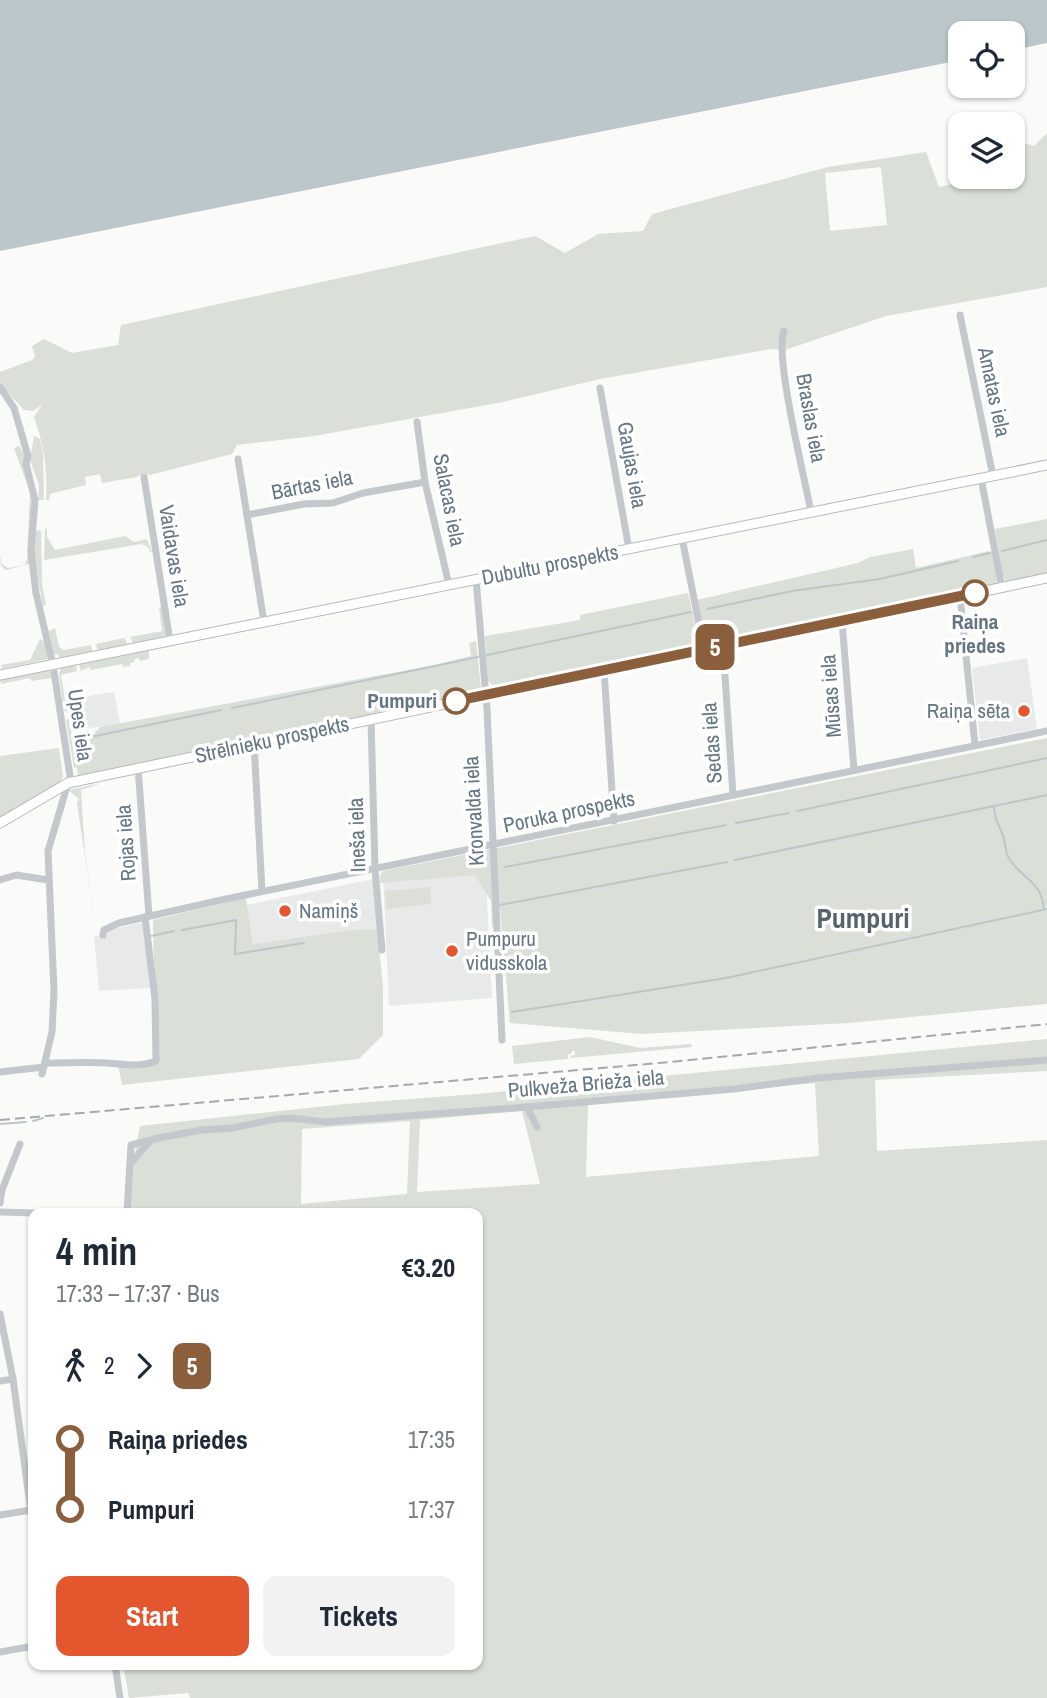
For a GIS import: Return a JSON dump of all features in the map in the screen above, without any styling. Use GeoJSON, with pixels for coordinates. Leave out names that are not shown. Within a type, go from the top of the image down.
{"type":"FeatureCollection","features":[{"type":"Feature","properties":{"kind":"main road","name":"Dubultu prospekts"},"geometry":{"type":"LineString","coordinates":[[0,675],[1047,465]]}},
{"type":"Feature","properties":{"kind":"main road","name":"Strēlnieku prospekts"},"geometry":{"type":"LineString","coordinates":[[0,823],[68,783],[1047,578]]}},
{"type":"Feature","properties":{"kind":"street","name":"Amatas iela"},"geometry":{"type":"LineString","coordinates":[[960,315],[993,475]]}},
{"type":"Feature","properties":{"kind":"street","name":"Braslas iela"},"geometry":{"type":"LineString","coordinates":[[783,331],[780,339],[787,387],[811,512]]}},
{"type":"Feature","properties":{"kind":"street","name":"Upes iela"},"geometry":{"type":"LineString","coordinates":[[0,387],[14,408],[28,456],[26,464],[34,500],[31,551],[36,593],[53,664],[70,776],[49,845],[48,880],[54,991],[52,1032],[44,1068]]}},
{"type":"Feature","properties":{"kind":"street","name":"Gaujas iela"},"geometry":{"type":"LineString","coordinates":[[600,388],[629,549]]}},
{"type":"Feature","properties":{"kind":"street","name":"Salacas iela"},"geometry":{"type":"LineString","coordinates":[[417,422],[425,482],[449,585]]}},
{"type":"Feature","properties":{"kind":"street"},"geometry":{"type":"LineString","coordinates":[[238,459],[264,622]]}},
{"type":"Feature","properties":{"kind":"street","name":"Vaidavas iela"},"geometry":{"type":"LineString","coordinates":[[144,477],[170,641]]}},
{"type":"Feature","properties":{"kind":"street"},"geometry":{"type":"LineString","coordinates":[[981,478],[1002,588]]}},
{"type":"Feature","properties":{"kind":"street","name":"Bārtas iela"},"geometry":{"type":"LineString","coordinates":[[247,515],[304,504],[333,503],[363,493],[425,482]]}},
{"type":"Feature","properties":{"kind":"street"},"geometry":{"type":"LineString","coordinates":[[682,538],[704,649]]}},
{"type":"Feature","properties":{"kind":"street","name":"Kronvalda iela"},"geometry":{"type":"LineString","coordinates":[[477,579],[486,695],[502,1040]]}},
{"type":"Feature","properties":{"kind":"street"},"geometry":{"type":"LineString","coordinates":[[960,596],[975,746]]}},
{"type":"Feature","properties":{"kind":"street","name":"Mūsas iela"},"geometry":{"type":"LineString","coordinates":[[842,621],[854,770]]}},
{"type":"Feature","properties":{"kind":"street","name":"Sedas iela"},"geometry":{"type":"LineString","coordinates":[[723,646],[733,795]]}},
{"type":"Feature","properties":{"kind":"street"},"geometry":{"type":"LineString","coordinates":[[604,670],[614,821]]}},
{"type":"Feature","properties":{"kind":"street","name":"Ineša iela"},"geometry":{"type":"LineString","coordinates":[[371,719],[375,869],[382,950]]}},
{"type":"Feature","properties":{"kind":"street","name":"Poruka prospekts"},"geometry":{"type":"LineString","coordinates":[[103,935],[104,930],[113,925],[262,891],[1047,731]]}},
{"type":"Feature","properties":{"kind":"street"},"geometry":{"type":"LineString","coordinates":[[254,743],[262,891]]}},
{"type":"Feature","properties":{"kind":"street","name":"Rojas iela"},"geometry":{"type":"LineString","coordinates":[[44,1068],[109,1063],[146,1065],[156,1061],[157,1042],[138,767]]}},
{"type":"Feature","properties":{"kind":"street"},"geometry":{"type":"LineString","coordinates":[[0,880],[16,875],[48,880]]}},
{"type":"Feature","properties":{"kind":"street","name":"Pulkveža Brieža iela"},"geometry":{"type":"LineString","coordinates":[[130,1165],[131,1145],[202,1130],[232,1128],[276,1119],[325,1122],[527,1107],[734,1089],[818,1078],[1047,1060]]}},
{"type":"Feature","properties":{"kind":"street"},"geometry":{"type":"LineString","coordinates":[[0,1072],[44,1068]]}},
{"type":"Feature","properties":{"kind":"street"},"geometry":{"type":"LineString","coordinates":[[527,1107],[537,1127]]}},
{"type":"Feature","properties":{"kind":"street"},"geometry":{"type":"LineString","coordinates":[[127,1208],[130,1165],[150,1141]]}},
{"type":"Feature","properties":{"kind":"street"},"geometry":{"type":"LineString","coordinates":[[0,1203],[6,1177],[20,1144]]}},
{"type":"Feature","properties":{"kind":"street"},"geometry":{"type":"LineString","coordinates":[[0,1212],[28,1213]]}},
{"type":"Feature","properties":{"kind":"street"},"geometry":{"type":"LineString","coordinates":[[0,1314],[13,1379],[28,1488]]}},
{"type":"Feature","properties":{"kind":"street"},"geometry":{"type":"LineString","coordinates":[[0,1381],[13,1379]]}},
{"type":"Feature","properties":{"kind":"street"},"geometry":{"type":"LineString","coordinates":[[0,1515],[28,1510]]}},
{"type":"Feature","properties":{"kind":"street"},"geometry":{"type":"LineString","coordinates":[[0,1652],[28,1647]]}},
{"type":"Feature","properties":{"kind":"street"},"geometry":{"type":"LineString","coordinates":[[116,1670],[120,1698]]}},
{"type":"Feature","properties":{"kind":"shaded area"},"geometry":{"type":"Polygon","coordinates":[[[0,0],[1047,0],[1047,43],[1025,48],[1025,21],[948,21],[948,63],[0,251],[0,0]]]}},
{"type":"Feature","properties":{"kind":"shaded area"},"geometry":{"type":"Polygon","coordinates":[[[1047,133],[1047,287],[886,316],[785,350],[771,349],[600,379],[503,402],[314,436],[237,445],[232,454],[150,475],[143,473],[137,477],[102,483],[100,474],[85,477],[86,485],[50,494],[49,500],[46,500],[43,448],[34,417],[42,405],[33,411],[24,410],[0,384],[0,372],[32,360],[35,357],[32,346],[44,339],[72,353],[118,345],[121,325],[535,236],[565,253],[598,234],[643,231],[652,214],[828,167],[926,152],[939,187],[1025,189],[1025,143],[1034,146],[1047,133]],[[881,167],[825,173],[830,231],[887,225],[881,167]]]}},
{"type":"Feature","properties":{"kind":"shaded area"},"geometry":{"type":"Polygon","coordinates":[[[34,436],[40,439],[43,452],[44,500],[38,500],[39,485],[30,460],[34,436]]]}},
{"type":"Feature","properties":{"kind":"shaded area"},"geometry":{"type":"Polygon","coordinates":[[[19,446],[25,456],[31,486],[29,564],[6,570],[1,566],[0,554],[2,564],[8,568],[25,565],[27,559],[30,492],[14,448],[19,446]]]}},
{"type":"Feature","properties":{"kind":"shaded area"},"geometry":{"type":"Polygon","coordinates":[[[1047,519],[1047,574],[1006,582],[995,529],[1047,519]]]}},
{"type":"Feature","properties":{"kind":"shaded area"},"geometry":{"type":"Polygon","coordinates":[[[47,528],[47,537],[55,550],[125,536],[134,542],[147,539],[152,552],[142,544],[44,560],[47,528]]]}},
{"type":"Feature","properties":{"kind":"shaded area"},"geometry":{"type":"Polygon","coordinates":[[[41,530],[42,584],[46,604],[43,607],[33,550],[34,531],[41,530]]]}},
{"type":"Feature","properties":{"kind":"shaded area"},"geometry":{"type":"Polygon","coordinates":[[[913,549],[916,568],[990,551],[993,553],[997,581],[995,585],[713,644],[704,635],[697,600],[913,549]]]}},
{"type":"Feature","properties":{"kind":"shaded area"},"geometry":{"type":"Polygon","coordinates":[[[688,593],[698,637],[697,647],[497,689],[488,681],[485,636],[580,620],[580,615],[688,593]]]}},
{"type":"Feature","properties":{"kind":"shaded area"},"geometry":{"type":"Polygon","coordinates":[[[159,607],[162,607],[165,637],[134,645],[130,637],[162,631],[159,607]]]}},
{"type":"Feature","properties":{"kind":"shaded area"},"geometry":{"type":"Polygon","coordinates":[[[55,628],[59,647],[64,650],[91,645],[93,654],[60,659],[58,654],[54,655],[49,631],[55,628]]]}},
{"type":"Feature","properties":{"kind":"shaded area"},"geometry":{"type":"Polygon","coordinates":[[[124,638],[126,647],[98,653],[96,644],[124,638]]]}},
{"type":"Feature","properties":{"kind":"shaded area"},"geometry":{"type":"Polygon","coordinates":[[[40,639],[46,643],[48,659],[2,669],[1,665],[30,660],[40,639]]]}},
{"type":"Feature","properties":{"kind":"shaded area"},"geometry":{"type":"Polygon","coordinates":[[[476,641],[481,689],[478,693],[85,776],[78,776],[77,767],[74,768],[66,720],[69,718],[75,757],[100,727],[435,665],[471,656],[469,643],[476,641]]]}},
{"type":"Feature","properties":{"kind":"shaded area"},"geometry":{"type":"Polygon","coordinates":[[[149,650],[149,659],[134,659],[135,662],[130,663],[130,666],[123,667],[122,664],[91,670],[89,667],[81,671],[79,664],[149,650]]]}},
{"type":"Feature","properties":{"kind":"shaded area","name":"Raiņa sēta"},"geometry":{"type":"Polygon","coordinates":[[[1027,658],[1037,729],[980,740],[972,668],[1027,658]]]}},
{"type":"Feature","properties":{"kind":"shaded area"},"geometry":{"type":"Polygon","coordinates":[[[76,665],[77,671],[61,675],[67,713],[64,710],[59,674],[61,668],[76,665]]]}},
{"type":"Feature","properties":{"kind":"shaded area"},"geometry":{"type":"Polygon","coordinates":[[[48,670],[52,678],[31,681],[30,678],[1,684],[0,680],[48,670]]]}},
{"type":"Feature","properties":{"kind":"shaded area"},"geometry":{"type":"Polygon","coordinates":[[[114,692],[120,724],[74,730],[70,699],[114,692]]]}},
{"type":"Feature","properties":{"kind":"shaded area"},"geometry":{"type":"Polygon","coordinates":[[[1047,738],[1047,1004],[849,1023],[642,1034],[510,1023],[500,909],[495,907],[492,929],[491,901],[475,875],[380,883],[383,871],[1047,738]]]}},
{"type":"Feature","properties":{"kind":"shaded area"},"geometry":{"type":"Polygon","coordinates":[[[59,748],[63,776],[61,782],[0,819],[0,756],[59,748]]]}},
{"type":"Feature","properties":{"kind":"shaded area"},"geometry":{"type":"Polygon","coordinates":[[[102,783],[81,790],[85,853],[95,923],[77,803],[79,799],[68,790],[102,783]]]}},
{"type":"Feature","properties":{"kind":"shaded area"},"geometry":{"type":"Polygon","coordinates":[[[485,862],[492,998],[389,1006],[383,875],[485,862]]]}},
{"type":"Feature","properties":{"kind":"shaded area"},"geometry":{"type":"Polygon","coordinates":[[[374,879],[377,929],[350,930],[253,944],[247,905],[374,879]]]}},
{"type":"Feature","properties":{"kind":"shaded area"},"geometry":{"type":"Polygon","coordinates":[[[430,887],[431,904],[386,909],[385,891],[430,887]]]}},
{"type":"Feature","properties":{"kind":"shaded area"},"geometry":{"type":"Polygon","coordinates":[[[246,898],[253,944],[350,930],[377,929],[383,986],[383,1035],[359,1059],[122,1085],[118,1064],[156,1060],[153,920],[246,898]]]}},
{"type":"Feature","properties":{"kind":"shaded area"},"geometry":{"type":"Polygon","coordinates":[[[144,922],[150,988],[99,991],[94,936],[107,935],[108,930],[144,922]]]}},
{"type":"Feature","properties":{"kind":"shaded area"},"geometry":{"type":"Polygon","coordinates":[[[590,1037],[640,1048],[691,1044],[692,1047],[571,1058],[570,1056],[575,1055],[575,1051],[572,1051],[568,1054],[568,1059],[514,1064],[512,1046],[590,1037]]]}},
{"type":"Feature","properties":{"kind":"shaded area"},"geometry":{"type":"Polygon","coordinates":[[[1047,1039],[1047,1071],[875,1080],[877,1151],[1047,1140],[1047,1698],[190,1698],[188,1693],[129,1698],[124,1670],[483,1670],[483,1208],[130,1208],[131,1174],[140,1126],[345,1104],[477,1094],[1047,1039]],[[815,1083],[588,1104],[586,1177],[819,1156],[815,1083]],[[522,1111],[420,1120],[417,1192],[540,1184],[522,1111]],[[410,1121],[302,1129],[301,1204],[407,1194],[410,1121]]]}},
{"type":"Feature","properties":{"kind":"waterway"},"geometry":{"type":"LineString","coordinates":[[1002,551],[1047,540]]}},
{"type":"Feature","properties":{"kind":"waterway"},"geometry":{"type":"LineString","coordinates":[[973,557],[990,553]]}},
{"type":"Feature","properties":{"kind":"waterway"},"geometry":{"type":"LineString","coordinates":[[707,609],[792,591],[880,579],[958,561]]}},
{"type":"Feature","properties":{"kind":"waterway"},"geometry":{"type":"LineString","coordinates":[[487,655],[691,612]]}},
{"type":"Feature","properties":{"kind":"waterway"},"geometry":{"type":"LineString","coordinates":[[232,708],[478,657]]}},
{"type":"Feature","properties":{"kind":"waterway"},"geometry":{"type":"LineString","coordinates":[[76,740],[221,710]]}},
{"type":"Feature","properties":{"kind":"waterway"},"geometry":{"type":"LineString","coordinates":[[797,811],[1047,758]]}},
{"type":"Feature","properties":{"kind":"waterway"},"geometry":{"type":"LineString","coordinates":[[735,860],[1047,795]]}},
{"type":"Feature","properties":{"kind":"waterway"},"geometry":{"type":"LineString","coordinates":[[994,806],[1008,857],[1040,892],[1044,909]]}},
{"type":"Feature","properties":{"kind":"waterway"},"geometry":{"type":"LineString","coordinates":[[736,823],[789,813]]}},
{"type":"Feature","properties":{"kind":"waterway"},"geometry":{"type":"LineString","coordinates":[[505,867],[726,825]]}},
{"type":"Feature","properties":{"kind":"waterway"},"geometry":{"type":"LineString","coordinates":[[500,905],[727,862]]}},
{"type":"Feature","properties":{"kind":"waterway"},"geometry":{"type":"LineString","coordinates":[[512,1012],[726,978],[1047,909]]}},
{"type":"Feature","properties":{"kind":"waterway"},"geometry":{"type":"LineString","coordinates":[[182,930],[236,920],[235,954],[304,943]]}},
{"type":"Feature","properties":{"kind":"waterway"},"geometry":{"type":"LineString","coordinates":[[151,936],[174,931]]}},
{"type":"Feature","properties":{"kind":"waterway"},"geometry":{"type":"LineString","coordinates":[[33,1121],[43,1118]]}},
{"type":"Feature","properties":{"kind":"waterway"},"geometry":{"type":"LineString","coordinates":[[0,1124],[26,1122]]}},
{"type":"Feature","properties":{"kind":"railway"},"geometry":{"type":"LineString","coordinates":[[0,1120],[659,1063],[1047,1024]]}},
{"type":"Feature","properties":{"kind":"bus line","name":"5"},"geometry":{"type":"LineString","coordinates":[[456,701],[975,593]]}},
{"type":"Feature","properties":{"kind":"place","name":"Raiņa priedes"},"geometry":{"type":"Point","coordinates":[975,593]}},
{"type":"Feature","properties":{"kind":"place","name":"Pumpuri"},"geometry":{"type":"Point","coordinates":[456,701]}},
{"type":"Feature","properties":{"kind":"place","name":"Raiņa sēta"},"geometry":{"type":"Point","coordinates":[1024,711]}},
{"type":"Feature","properties":{"kind":"place","name":"Namiņš"},"geometry":{"type":"Point","coordinates":[285,911]}},
{"type":"Feature","properties":{"kind":"place","name":"Pumpuru vidusskola"},"geometry":{"type":"Point","coordinates":[452,951]}},
{"type":"Feature","properties":{"kind":"district","name":"Pumpuri"},"geometry":{"type":"Point","coordinates":[863,918]}}]}
